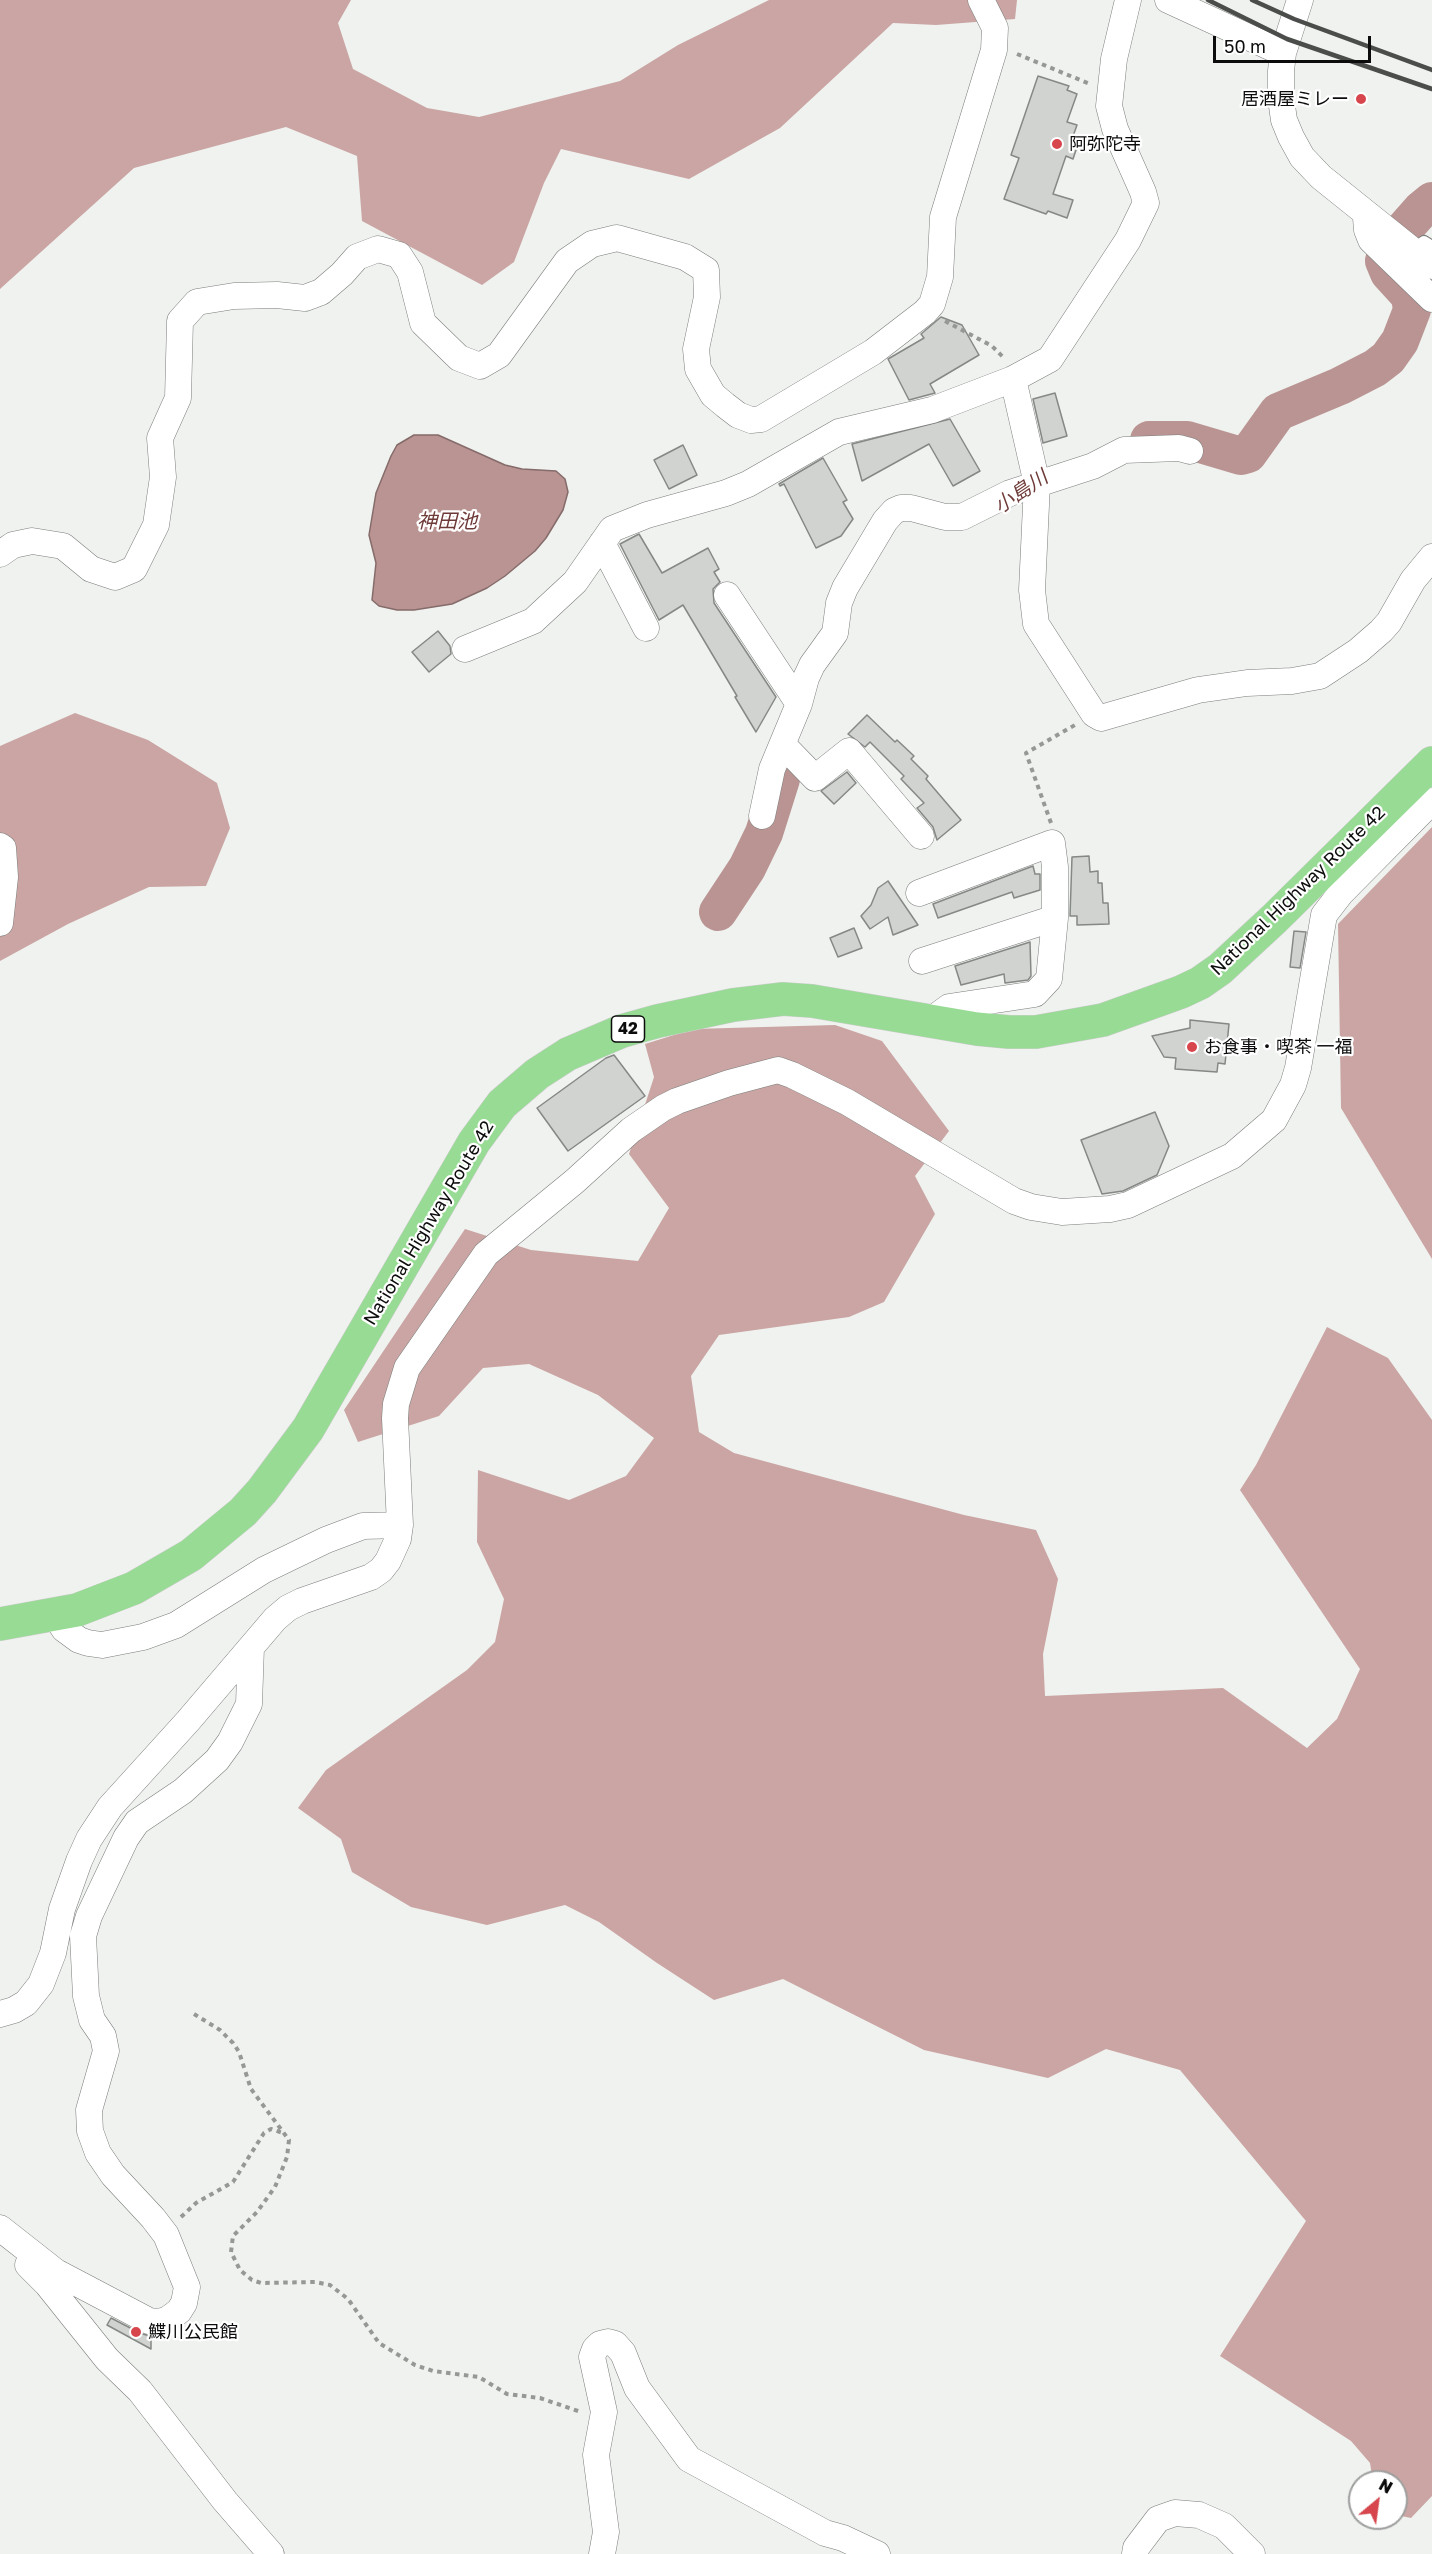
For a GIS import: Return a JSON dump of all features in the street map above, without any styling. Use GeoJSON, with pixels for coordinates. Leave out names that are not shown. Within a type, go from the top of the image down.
{"type":"FeatureCollection","features":[{"type":"Feature","properties":{"kind":"highway","name":"National Highway Route 42"},"geometry":{"type":"LineString","coordinates":[[0,1624],[56,1615],[105,1602],[158,1575],[190,1555],[219,1533],[262,1491],[308,1429],[474,1142],[502,1104],[537,1074],[568,1054],[622,1031],[754,1001],[812,1001],[988,1030],[1036,1032],[1103,1020],[1200,983],[1220,969],[1432,763]]}},
{"type":"Feature","properties":{"kind":"street"},"geometry":{"type":"LineString","coordinates":[[0,554],[13,545],[32,541],[63,546],[91,570],[115,578],[134,569],[156,525],[163,477],[160,438],[178,398],[180,321],[197,302],[234,296],[277,295],[305,298],[321,292],[357,257],[378,249],[399,255],[410,272],[423,323],[459,358],[480,366],[499,355],[567,261],[592,244],[617,238],[685,257],[706,270],[707,297],[696,349],[698,369],[713,394],[738,415],[751,420],[761,419],[873,352],[925,312],[932,303],[940,277],[943,217],[992,58],[996,37],[995,27],[981,0]]}},
{"type":"Feature","properties":{"kind":"street"},"geometry":{"type":"LineString","coordinates":[[465,649],[532,621],[575,582],[608,532],[621,524],[737,489],[839,432],[932,410],[1014,378],[1050,359],[1074,318],[1128,240],[1146,203],[1114,129],[1109,106],[1114,59],[1128,0]]}},
{"type":"Feature","properties":{"kind":"street"},"geometry":{"type":"LineString","coordinates":[[1168,0],[1283,53]]}},
{"type":"Feature","properties":{"kind":"street"},"geometry":{"type":"LineString","coordinates":[[1298,1],[1283,53],[1281,99],[1284,120],[1291,137],[1302,157],[1321,177],[1365,214],[1425,254]]}},
{"type":"Feature","properties":{"kind":"street"},"geometry":{"type":"LineString","coordinates":[[1365,214],[1371,240],[1432,299]]}},
{"type":"Feature","properties":{"kind":"street"},"geometry":{"type":"LineString","coordinates":[[1014,378],[1037,483],[1032,590],[1036,624],[1094,714],[1101,718],[1198,690],[1247,683],[1299,681],[1320,676],[1358,651],[1381,631],[1389,622],[1413,580],[1432,557]]}},
{"type":"Feature","properties":{"kind":"street"},"geometry":{"type":"LineString","coordinates":[[762,816],[772,769],[812,666],[835,633],[839,603],[845,588],[885,521],[894,512],[901,508],[910,508],[945,517],[962,517],[1010,493],[1093,466],[1124,450],[1179,448],[1190,451]]}},
{"type":"Feature","properties":{"kind":"street"},"geometry":{"type":"LineString","coordinates":[[602,543],[646,628]]}},
{"type":"Feature","properties":{"kind":"street"},"geometry":{"type":"LineString","coordinates":[[728,595],[799,704]]}},
{"type":"Feature","properties":{"kind":"street"},"geometry":{"type":"LineString","coordinates":[[783,745],[815,778],[849,751],[921,836]]}},
{"type":"Feature","properties":{"kind":"street"},"geometry":{"type":"LineString","coordinates":[[0,2014],[26,2003],[41,1983],[53,1953],[68,1891],[89,1839],[110,1807],[288,1608],[358,1582],[381,1570],[393,1551],[400,1525],[395,1418],[396,1404],[407,1368],[486,1254],[650,1116],[677,1101],[748,1077],[778,1070],[847,1102],[1014,1201],[1031,1207],[1062,1212],[1110,1209],[1128,1204],[1232,1156],[1274,1120],[1293,1085],[1298,1068],[1324,915],[1341,893],[1432,801]]}},
{"type":"Feature","properties":{"kind":"street"},"geometry":{"type":"LineString","coordinates":[[919,893],[1052,843],[1055,867],[1055,918],[1049,979],[1041,989],[1029,996],[949,1007],[930,1021]]}},
{"type":"Feature","properties":{"kind":"street"},"geometry":{"type":"LineString","coordinates":[[0,846],[3,848],[5,877],[0,923]]}},
{"type":"Feature","properties":{"kind":"street"},"geometry":{"type":"LineString","coordinates":[[922,961],[1055,918]]}},
{"type":"Feature","properties":{"kind":"street"},"geometry":{"type":"LineString","coordinates":[[56,1615],[64,1629],[79,1640],[88,1643],[102,1645],[143,1637],[176,1625],[264,1570],[326,1540],[363,1526],[400,1525]]}},
{"type":"Feature","properties":{"kind":"street"},"geometry":{"type":"LineString","coordinates":[[0,2228],[41,2262],[71,2281],[141,2317],[158,2322],[174,2316],[179,2311],[186,2295],[184,2278],[161,2227],[105,2164],[90,2131],[89,2110],[106,2051],[103,2036],[92,2020],[88,2005],[83,1963],[83,1936],[89,1916],[126,1838],[137,1821],[183,1791],[217,1760],[230,1742],[249,1704],[251,1647]]}},
{"type":"Feature","properties":{"kind":"street"},"geometry":{"type":"LineString","coordinates":[[0,2237],[47,2284],[107,2359],[140,2391],[225,2501],[271,2554]]}},
{"type":"Feature","properties":{"kind":"street"},"geometry":{"type":"LineString","coordinates":[[602,2554],[606,2532],[596,2455],[604,2412],[592,2368],[592,2358],[595,2349],[600,2344],[608,2342],[615,2344],[623,2353],[639,2391],[689,2460],[825,2533],[843,2538],[877,2554]]}},
{"type":"Feature","properties":{"kind":"street"},"geometry":{"type":"LineString","coordinates":[[1135,2554],[1136,2548],[1158,2519],[1175,2513],[1199,2515],[1224,2526],[1252,2554]]}},
{"type":"Feature","properties":{"kind":"path"},"geometry":{"type":"LineString","coordinates":[[992,58],[1004,50],[1013,52],[1110,90]]}},
{"type":"Feature","properties":{"kind":"path"},"geometry":{"type":"LineString","coordinates":[[925,312],[974,334],[992,346],[1005,359],[1014,378]]}},
{"type":"Feature","properties":{"kind":"path"},"geometry":{"type":"LineString","coordinates":[[1052,843],[1054,830],[1026,753],[1094,714]]}},
{"type":"Feature","properties":{"kind":"path"},"geometry":{"type":"LineString","coordinates":[[194,2014],[220,2030],[233,2043],[239,2052],[251,2089],[286,2135],[289,2148],[281,2176],[257,2211],[233,2236],[231,2252],[240,2270],[246,2276],[268,2284],[322,2282],[330,2285],[348,2299],[380,2343],[415,2365],[433,2371],[479,2377],[507,2394],[532,2396],[603,2418]]}},
{"type":"Feature","properties":{"kind":"path"},"geometry":{"type":"LineString","coordinates":[[169,2243],[182,2215],[196,2203],[233,2182],[264,2133],[275,2129],[286,2135]]}},
{"type":"Feature","properties":{"kind":"shaded area"},"geometry":{"type":"Polygon","coordinates":[[[0,0],[351,0],[338,23],[353,69],[427,108],[479,117],[620,81],[678,45],[769,0],[1017,0],[1015,19],[936,25],[893,23],[780,128],[689,179],[561,149],[544,183],[514,262],[482,285],[362,221],[357,156],[286,127],[134,168],[0,289],[0,0]]]}},
{"type":"Feature","properties":{"kind":"shaded area"},"geometry":{"type":"Polygon","coordinates":[[[75,713],[148,740],[217,783],[230,828],[206,886],[149,887],[68,924],[0,961],[0,746],[75,713]]]}},
{"type":"Feature","properties":{"kind":"shaded area"},"geometry":{"type":"Polygon","coordinates":[[[1432,827],[1432,1259],[1341,1108],[1338,924],[1432,827]]]}},
{"type":"Feature","properties":{"kind":"shaded area"},"geometry":{"type":"Polygon","coordinates":[[[835,1025],[882,1041],[949,1131],[915,1176],[935,1214],[884,1302],[849,1317],[719,1335],[691,1376],[699,1432],[734,1453],[964,1515],[1036,1530],[1058,1579],[1043,1654],[1045,1696],[1223,1688],[1307,1748],[1337,1719],[1360,1669],[1240,1490],[1256,1465],[1327,1327],[1388,1358],[1432,1420],[1432,2496],[1411,2518],[1408,2517],[1408,2470],[1371,2470],[1370,2463],[1351,2441],[1220,2356],[1306,2221],[1180,2070],[1106,2049],[1048,2078],[924,2050],[783,1979],[714,2000],[599,1922],[565,1905],[487,1925],[411,1907],[352,1872],[341,1839],[298,1808],[326,1770],[467,1670],[495,1642],[504,1599],[477,1542],[478,1470],[569,1500],[626,1476],[654,1438],[598,1395],[529,1364],[483,1368],[439,1416],[358,1442],[344,1410],[465,1229],[531,1250],[638,1261],[669,1208],[629,1154],[654,1077],[645,1044],[693,1029],[835,1025]]]}},
{"type":"Feature","properties":{"kind":"water","name":"神田池"},"geometry":{"type":"Polygon","coordinates":[[[414,435],[438,435],[505,465],[522,469],[556,471],[565,479],[568,492],[563,510],[546,538],[535,551],[505,576],[487,588],[452,604],[414,610],[397,610],[379,606],[372,600],[376,563],[369,535],[376,493],[391,456],[397,445],[414,435]]]}},
{"type":"Feature","properties":{"kind":"building"},"geometry":{"type":"Polygon","coordinates":[[[1038,76],[1069,86],[1067,90],[1077,94],[1067,122],[1077,125],[1072,139],[1079,141],[1073,159],[1066,156],[1053,194],[1073,200],[1067,218],[1048,211],[1046,214],[1004,199],[1019,158],[1011,155],[1038,76]]]}},
{"type":"Feature","properties":{"kind":"building"},"geometry":{"type":"Polygon","coordinates":[[[941,317],[962,325],[979,355],[930,384],[935,393],[909,400],[888,359],[924,338],[921,334],[941,317]]]}},
{"type":"Feature","properties":{"kind":"building"},"geometry":{"type":"Polygon","coordinates":[[[1055,393],[1067,436],[1043,443],[1033,399],[1055,393]]]}},
{"type":"Feature","properties":{"kind":"building"},"geometry":{"type":"Polygon","coordinates":[[[950,419],[980,471],[953,486],[929,444],[862,481],[852,444],[950,419]]]}},
{"type":"Feature","properties":{"kind":"building"},"geometry":{"type":"Polygon","coordinates":[[[683,445],[697,475],[669,489],[654,460],[683,445]]]}},
{"type":"Feature","properties":{"kind":"building"},"geometry":{"type":"Polygon","coordinates":[[[823,458],[847,500],[843,502],[853,519],[841,536],[816,548],[784,484],[780,486],[779,484],[823,458]]]}},
{"type":"Feature","properties":{"kind":"building"},"geometry":{"type":"Polygon","coordinates":[[[639,534],[662,573],[708,548],[719,569],[714,572],[720,582],[713,589],[714,603],[776,697],[756,732],[683,605],[659,620],[620,544],[639,534]]]}},
{"type":"Feature","properties":{"kind":"building"},"geometry":{"type":"Polygon","coordinates":[[[438,631],[450,646],[451,654],[429,672],[412,652],[438,631]]]}},
{"type":"Feature","properties":{"kind":"building"},"geometry":{"type":"Polygon","coordinates":[[[867,715],[895,742],[897,740],[914,756],[911,759],[928,776],[926,779],[961,820],[937,840],[933,827],[917,808],[924,803],[901,779],[904,776],[870,742],[865,747],[848,734],[867,715]]]}},
{"type":"Feature","properties":{"kind":"building"},"geometry":{"type":"Polygon","coordinates":[[[847,772],[856,783],[834,804],[821,791],[847,772]]]}},
{"type":"Feature","properties":{"kind":"building"},"geometry":{"type":"Polygon","coordinates":[[[1089,856],[1090,872],[1098,871],[1098,883],[1102,883],[1103,903],[1108,903],[1109,924],[1077,925],[1077,916],[1070,916],[1072,857],[1089,856]]]}},
{"type":"Feature","properties":{"kind":"building"},"geometry":{"type":"Polygon","coordinates":[[[1033,866],[1035,874],[1040,874],[1040,890],[1014,898],[1012,892],[938,918],[933,904],[1033,866]]]}},
{"type":"Feature","properties":{"kind":"building"},"geometry":{"type":"Polygon","coordinates":[[[888,881],[918,925],[893,935],[888,917],[870,929],[861,916],[871,905],[878,888],[888,881]]]}},
{"type":"Feature","properties":{"kind":"building"},"geometry":{"type":"Polygon","coordinates":[[[854,928],[862,948],[838,957],[830,938],[854,928]]]}},
{"type":"Feature","properties":{"kind":"building"},"geometry":{"type":"Polygon","coordinates":[[[1294,931],[1306,932],[1300,968],[1290,967],[1294,931]]]}},
{"type":"Feature","properties":{"kind":"building"},"geometry":{"type":"Polygon","coordinates":[[[1030,942],[1031,976],[1028,980],[1005,983],[1004,974],[961,985],[955,966],[1030,942]]]}},
{"type":"Feature","properties":{"kind":"building","name":"お食事・喫茶 一福"},"geometry":{"type":"Polygon","coordinates":[[[1190,1020],[1229,1024],[1225,1064],[1218,1063],[1217,1072],[1175,1069],[1176,1058],[1164,1057],[1152,1036],[1190,1028],[1190,1020]]]}},
{"type":"Feature","properties":{"kind":"building"},"geometry":{"type":"Polygon","coordinates":[[[614,1055],[645,1096],[568,1151],[537,1108],[606,1058],[614,1055]]]}},
{"type":"Feature","properties":{"kind":"building"},"geometry":{"type":"Polygon","coordinates":[[[1155,1112],[1169,1146],[1157,1175],[1123,1191],[1102,1194],[1081,1140],[1155,1112]]]}},
{"type":"Feature","properties":{"kind":"building"},"geometry":{"type":"Polygon","coordinates":[[[111,2318],[142,2334],[151,2336],[151,2349],[107,2325],[111,2318]]]}},
{"type":"Feature","properties":{"kind":"waterway","name":"小島川"},"geometry":{"type":"LineString","coordinates":[[1149,440],[1187,440],[1241,456],[1248,454],[1278,412],[1340,386],[1375,368],[1388,358],[1400,341],[1412,310],[1410,296],[1389,273],[1384,261],[1390,245],[1432,201]]}},
{"type":"Feature","properties":{"kind":"waterway","name":"小島川"},"geometry":{"type":"LineString","coordinates":[[718,912],[747,868],[764,833],[781,779]]}},
{"type":"Feature","properties":{"kind":"railway"},"geometry":{"type":"LineString","coordinates":[[1208,0],[1287,39],[1432,89]]}},
{"type":"Feature","properties":{"kind":"railway"},"geometry":{"type":"LineString","coordinates":[[1252,0],[1294,19],[1432,70]]}},
{"type":"Feature","properties":{"kind":"place","name":"居酒屋ミレー"},"geometry":{"type":"Point","coordinates":[1361,99]}},
{"type":"Feature","properties":{"kind":"place","name":"阿弥陀寺"},"geometry":{"type":"Point","coordinates":[1057,144]}},
{"type":"Feature","properties":{"kind":"place","name":"お食事・喫茶 一福"},"geometry":{"type":"Point","coordinates":[1192,1047]}},
{"type":"Feature","properties":{"kind":"place","name":"鰈川公民館"},"geometry":{"type":"Point","coordinates":[136,2332]}}]}
